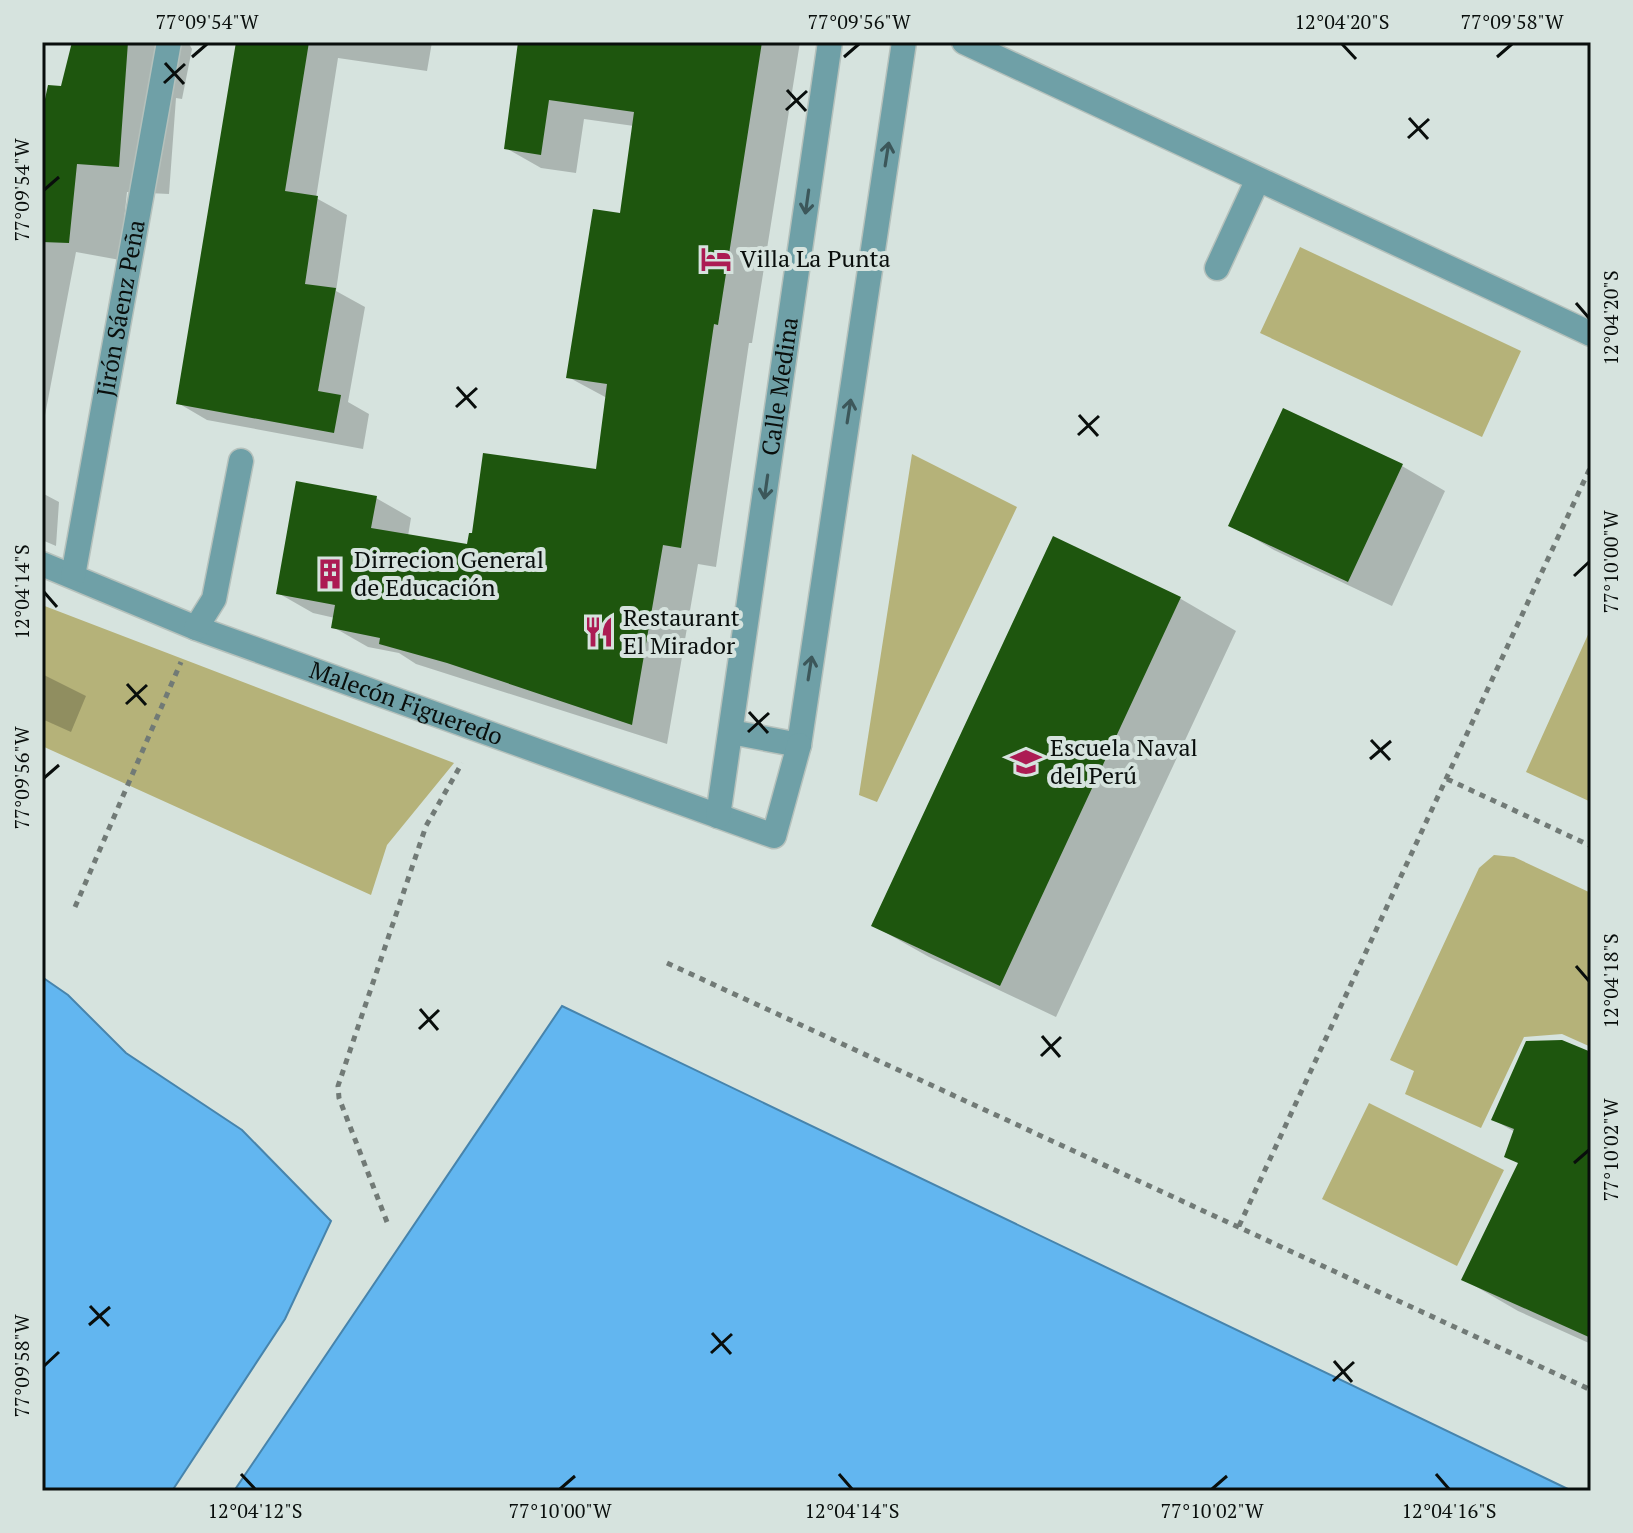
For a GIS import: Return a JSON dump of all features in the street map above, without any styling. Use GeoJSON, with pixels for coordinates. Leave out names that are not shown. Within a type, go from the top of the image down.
{"type":"FeatureCollection","features":[{"type":"Feature","properties":{"kind":"street","name":"Jirón Sáenz Peña"},"geometry":{"type":"LineString","coordinates":[[73,576],[169,42]]}},
{"type":"Feature","properties":{"kind":"street","name":"Calle Medina"},"geometry":{"type":"LineString","coordinates":[[718,816],[830,42]]}},
{"type":"Feature","properties":{"kind":"street"},"geometry":{"type":"LineString","coordinates":[[731,732],[799,745],[904,42]]}},
{"type":"Feature","properties":{"kind":"street"},"geometry":{"type":"LineString","coordinates":[[964,42],[1591,334]]}},
{"type":"Feature","properties":{"kind":"street"},"geometry":{"type":"LineString","coordinates":[[1217,268],[1258,179]]}},
{"type":"Feature","properties":{"kind":"street"},"geometry":{"type":"LineString","coordinates":[[196,628],[214,599],[241,461]]}},
{"type":"Feature","properties":{"kind":"street","name":"Malecón Figueredo"},"geometry":{"type":"LineString","coordinates":[[42,564],[196,628],[774,836],[799,745]]}},
{"type":"Feature","properties":{"kind":"path"},"geometry":{"type":"LineString","coordinates":[[1239,1226],[1591,466]]}},
{"type":"Feature","properties":{"kind":"path"},"geometry":{"type":"LineString","coordinates":[[75,907],[196,628]]}},
{"type":"Feature","properties":{"kind":"path"},"geometry":{"type":"LineString","coordinates":[[387,1222],[339,1098],[338,1086],[426,826],[481,731]]}},
{"type":"Feature","properties":{"kind":"path"},"geometry":{"type":"LineString","coordinates":[[1447,779],[1591,846]]}},
{"type":"Feature","properties":{"kind":"path"},"geometry":{"type":"LineString","coordinates":[[667,963],[1591,1390]]}},
{"type":"Feature","properties":{"kind":"shaded area"},"geometry":{"type":"Polygon","coordinates":[[[1300,247],[1521,351],[1482,437],[1260,333],[1300,247]]]}},
{"type":"Feature","properties":{"kind":"shaded area"},"geometry":{"type":"Polygon","coordinates":[[[912,454],[1017,507],[877,802],[859,795],[912,454]]]}},
{"type":"Feature","properties":{"kind":"shaded area"},"geometry":{"type":"Polygon","coordinates":[[[42,605],[454,763],[387,845],[371,895],[42,746],[42,605]]]}},
{"type":"Feature","properties":{"kind":"shaded area"},"geometry":{"type":"Polygon","coordinates":[[[1591,628],[1591,802],[1526,772],[1591,628]]]}},
{"type":"Feature","properties":{"kind":"shaded area"},"geometry":{"type":"Polygon","coordinates":[[[1494,855],[1514,857],[1591,893],[1591,1047],[1562,1034],[1524,1037],[1481,1128],[1405,1094],[1414,1071],[1390,1060],[1479,868],[1494,855]]]}},
{"type":"Feature","properties":{"kind":"shaded area"},"geometry":{"type":"Polygon","coordinates":[[[1369,1103],[1504,1170],[1457,1266],[1322,1199],[1369,1103]]]}},
{"type":"Feature","properties":{"kind":"water"},"geometry":{"type":"Polygon","coordinates":[[[42,977],[68,995],[126,1053],[242,1130],[331,1221],[285,1319],[172,1491],[42,1491],[42,977]]]}},
{"type":"Feature","properties":{"kind":"water"},"geometry":{"type":"Polygon","coordinates":[[[562,1006],[1572,1491],[234,1491],[562,1006]]]}},
{"type":"Feature","properties":{"kind":"building"},"geometry":{"type":"Polygon","coordinates":[[[72,42],[128,42],[119,167],[77,164],[69,243],[42,242],[42,113],[48,85],[61,86],[72,42]]]}},
{"type":"Feature","properties":{"kind":"building"},"geometry":{"type":"Polygon","coordinates":[[[236,42],[309,42],[285,191],[318,196],[305,284],[336,288],[318,391],[341,395],[334,433],[176,404],[236,42]]]}},
{"type":"Feature","properties":{"kind":"building"},"geometry":{"type":"Polygon","coordinates":[[[518,42],[762,42],[718,325],[714,324],[681,548],[663,545],[632,725],[447,663],[379,644],[380,638],[331,628],[335,605],[276,594],[296,481],[377,496],[371,528],[467,544],[469,533],[472,533],[483,453],[596,469],[607,384],[566,378],[593,209],[620,213],[634,112],[549,100],[541,155],[504,149],[518,42]]]}},
{"type":"Feature","properties":{"kind":"building"},"geometry":{"type":"Polygon","coordinates":[[[1283,408],[1403,464],[1348,582],[1228,526],[1283,408]]]}},
{"type":"Feature","properties":{"kind":"building","name":"Escuela Naval del Perú"},"geometry":{"type":"Polygon","coordinates":[[[1053,536],[1181,597],[1000,986],[871,926],[1053,536]]]}},
{"type":"Feature","properties":{"kind":"building"},"geometry":{"type":"Polygon","coordinates":[[[1562,1040],[1591,1052],[1591,1338],[1461,1280],[1518,1163],[1504,1157],[1514,1129],[1491,1120],[1526,1041],[1562,1040]]]}},
{"type":"Feature","properties":{"kind":"place","name":"Villa La Punta"},"geometry":{"type":"Point","coordinates":[716,259]}},
{"type":"Feature","properties":{"kind":"place","name":"Dirrecion General de Educación"},"geometry":{"type":"Point","coordinates":[330,574]}},
{"type":"Feature","properties":{"kind":"place","name":"Restaurant El Mirador"},"geometry":{"type":"Point","coordinates":[599,632]}},
{"type":"Feature","properties":{"kind":"place","name":"Escuela Naval del Perú"},"geometry":{"type":"Point","coordinates":[1026,762]}}]}
